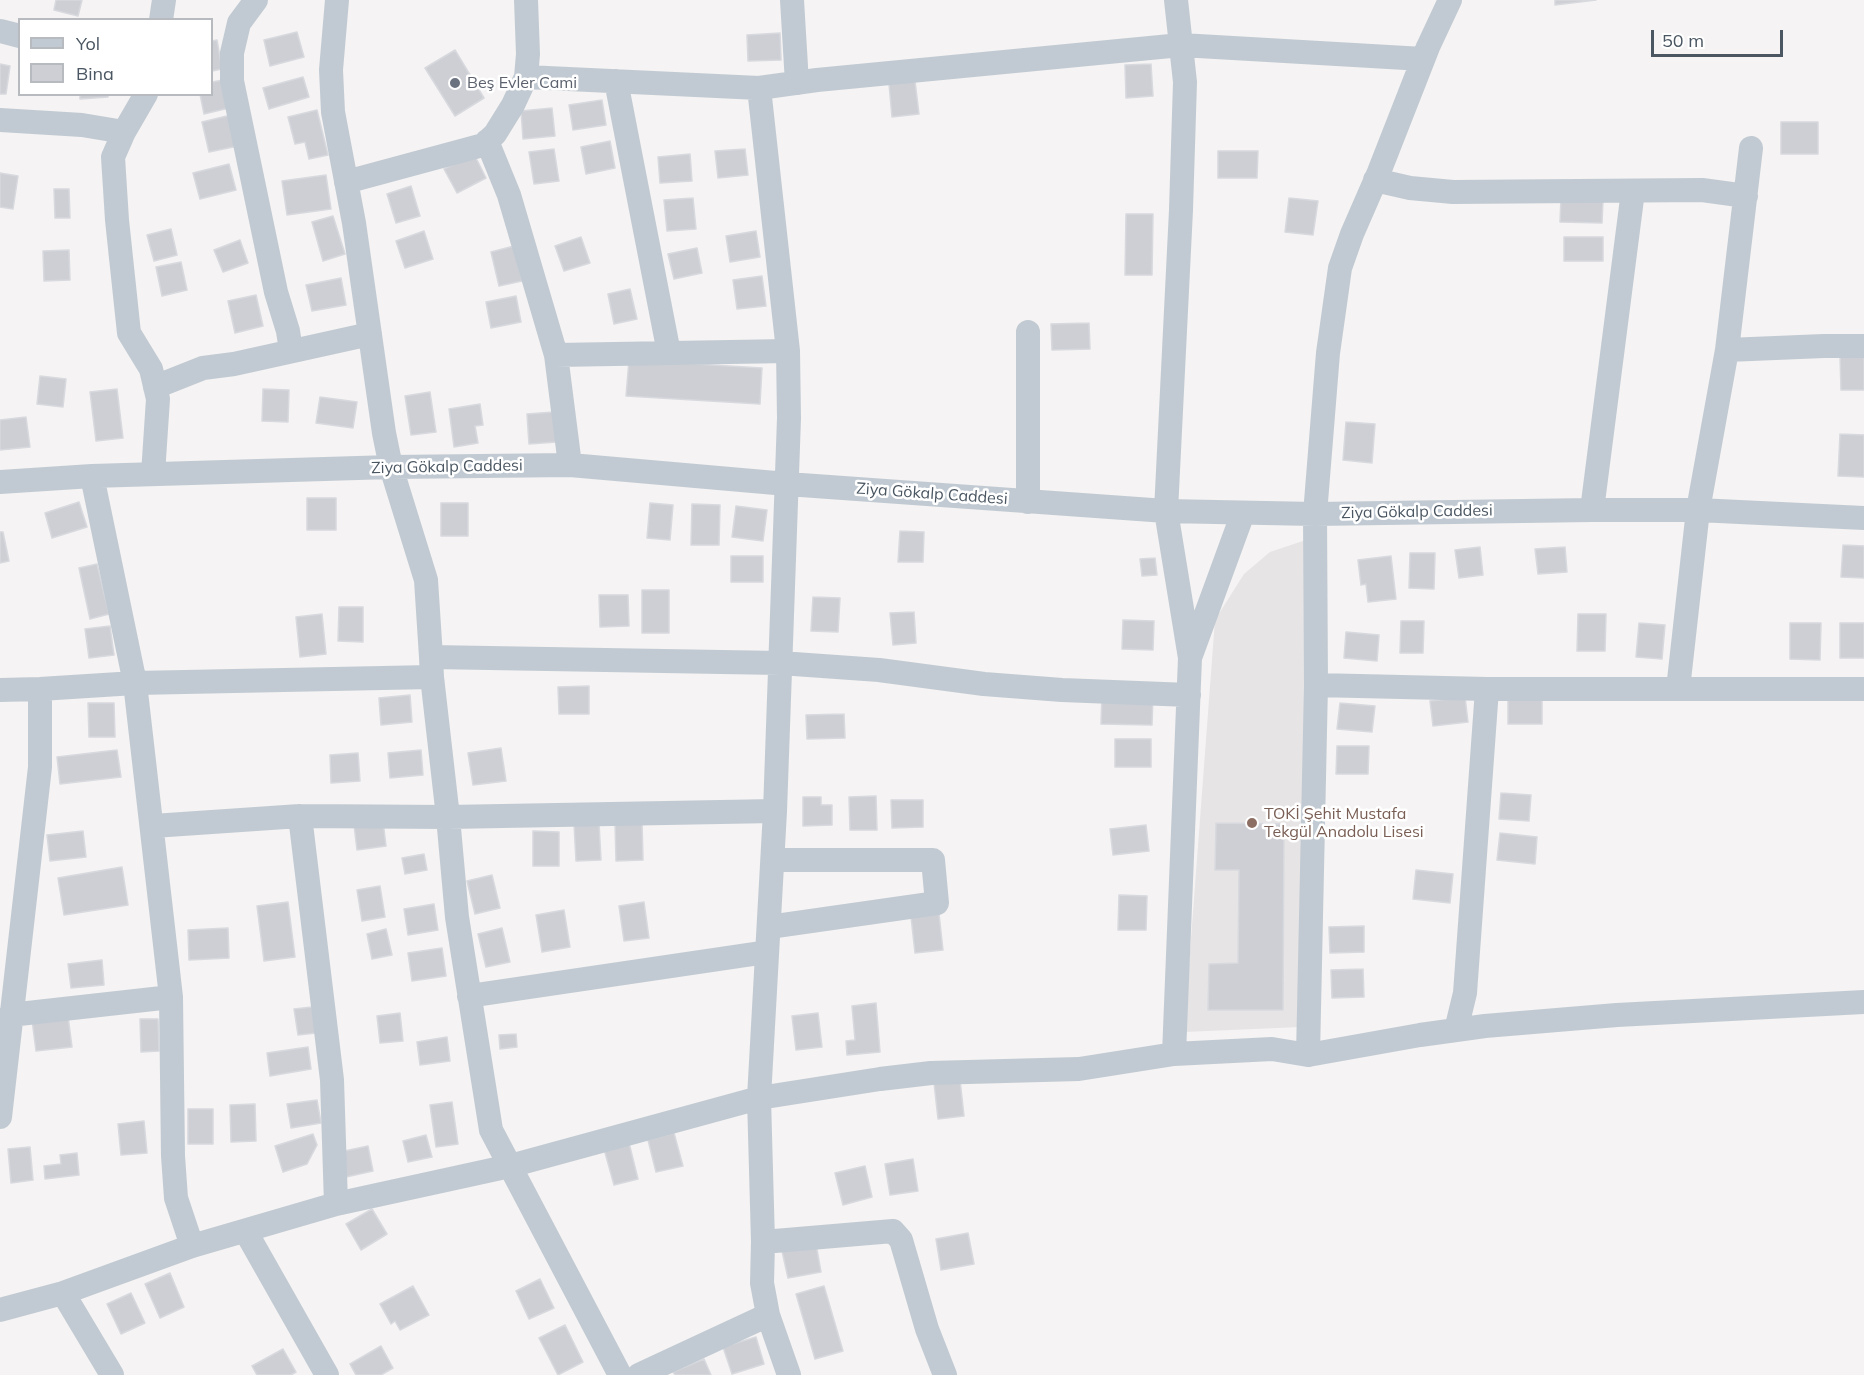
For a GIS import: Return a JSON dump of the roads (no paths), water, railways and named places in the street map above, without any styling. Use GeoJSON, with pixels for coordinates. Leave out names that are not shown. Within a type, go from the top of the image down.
{"type":"FeatureCollection","features":[{"type":"Feature","properties":{"kind":"street"},"geometry":{"type":"LineString","coordinates":[[161,18],[164,0]]}},
{"type":"Feature","properties":{"kind":"street"},"geometry":{"type":"LineString","coordinates":[[256,0],[239,23],[232,52],[232,81],[291,351]]}},
{"type":"Feature","properties":{"kind":"street"},"geometry":{"type":"LineString","coordinates":[[338,0],[331,70],[333,112],[391,467],[426,580],[431,667],[457,917],[491,1130],[620,1375]]}},
{"type":"Feature","properties":{"kind":"street"},"geometry":{"type":"LineString","coordinates":[[346,182],[483,145],[495,134],[513,105],[526,77],[528,54],[526,0]]}},
{"type":"Feature","properties":{"kind":"street"},"geometry":{"type":"LineString","coordinates":[[792,0],[797,83]]}},
{"type":"Feature","properties":{"kind":"street"},"geometry":{"type":"LineString","coordinates":[[1174,1054],[1190,658],[1166,511],[1185,82],[1176,0]]}},
{"type":"Feature","properties":{"kind":"street"},"geometry":{"type":"LineString","coordinates":[[1308,1055],[1316,685],[1315,514],[1328,352],[1340,268],[1423,59],[1450,0]]}},
{"type":"Feature","properties":{"kind":"street"},"geometry":{"type":"LineString","coordinates":[[0,31],[18,36]]}},
{"type":"Feature","properties":{"kind":"street"},"geometry":{"type":"LineString","coordinates":[[526,77],[759,88],[1181,45],[1423,59]]}},
{"type":"Feature","properties":{"kind":"street"},"geometry":{"type":"LineString","coordinates":[[616,81],[669,353]]}},
{"type":"Feature","properties":{"kind":"street"},"geometry":{"type":"LineString","coordinates":[[759,88],[788,351],[787,484],[776,810],[759,1098],[762,1283],[768,1315],[789,1375]]}},
{"type":"Feature","properties":{"kind":"street"},"geometry":{"type":"LineString","coordinates":[[145,96],[124,132],[113,157],[129,333],[151,369],[158,399],[153,474]]}},
{"type":"Feature","properties":{"kind":"street"},"geometry":{"type":"LineString","coordinates":[[0,120],[82,125],[124,132]]}},
{"type":"Feature","properties":{"kind":"street"},"geometry":{"type":"LineString","coordinates":[[487,141],[509,195],[556,355],[570,465]]}},
{"type":"Feature","properties":{"kind":"street"},"geometry":{"type":"LineString","coordinates":[[1678,689],[1698,510],[1728,350],[1751,148]]}},
{"type":"Feature","properties":{"kind":"street"},"geometry":{"type":"LineString","coordinates":[[1376,180],[1410,188],[1453,192],[1702,190],[1746,196]]}},
{"type":"Feature","properties":{"kind":"street"},"geometry":{"type":"LineString","coordinates":[[1592,510],[1633,191]]}},
{"type":"Feature","properties":{"kind":"street"},"geometry":{"type":"LineString","coordinates":[[1028,332],[1028,502]]}},
{"type":"Feature","properties":{"kind":"street"},"geometry":{"type":"LineString","coordinates":[[155,387],[203,368],[234,364],[370,334]]}},
{"type":"Feature","properties":{"kind":"street"},"geometry":{"type":"LineString","coordinates":[[1728,350],[1864,346]]}},
{"type":"Feature","properties":{"kind":"street"},"geometry":{"type":"LineString","coordinates":[[556,355],[788,351]]}},
{"type":"Feature","properties":{"kind":"street","name":"Ziya Gökalp Caddesi"},"geometry":{"type":"LineString","coordinates":[[0,482],[153,474],[391,467],[570,465],[787,484],[1166,511],[1315,514],[1698,510],[1864,518]]}},
{"type":"Feature","properties":{"kind":"street"},"geometry":{"type":"LineString","coordinates":[[92,476],[135,683],[171,997],[172,1156],[176,1198],[192,1246]]}},
{"type":"Feature","properties":{"kind":"street"},"geometry":{"type":"LineString","coordinates":[[1190,658],[1243,513]]}},
{"type":"Feature","properties":{"kind":"street"},"geometry":{"type":"LineString","coordinates":[[0,690],[431,667],[780,663],[879,670],[984,684],[1062,690],[1189,694]]}},
{"type":"Feature","properties":{"kind":"street"},"geometry":{"type":"LineString","coordinates":[[1316,685],[1486,689],[1864,689]]}},
{"type":"Feature","properties":{"kind":"street"},"geometry":{"type":"LineString","coordinates":[[0,1117],[10,1015],[8,981],[40,767],[40,689]]}},
{"type":"Feature","properties":{"kind":"street"},"geometry":{"type":"LineString","coordinates":[[1456,1030],[1465,993],[1486,689]]}},
{"type":"Feature","properties":{"kind":"street"},"geometry":{"type":"LineString","coordinates":[[153,826],[300,816],[448,817],[776,810]]}},
{"type":"Feature","properties":{"kind":"street"},"geometry":{"type":"LineString","coordinates":[[300,816],[332,1080],[336,1204]]}},
{"type":"Feature","properties":{"kind":"street"},"geometry":{"type":"LineString","coordinates":[[769,927],[937,903],[933,860],[772,860]]}},
{"type":"Feature","properties":{"kind":"street"},"geometry":{"type":"LineString","coordinates":[[469,996],[767,952]]}},
{"type":"Feature","properties":{"kind":"street"},"geometry":{"type":"LineString","coordinates":[[10,1015],[171,997]]}},
{"type":"Feature","properties":{"kind":"street"},"geometry":{"type":"LineString","coordinates":[[0,1307],[63,1293],[192,1246],[336,1204],[510,1166],[759,1098],[931,1073],[1079,1069],[1174,1054],[1272,1049],[1308,1055],[1485,1026],[1864,1002]]}},
{"type":"Feature","properties":{"kind":"street"},"geometry":{"type":"LineString","coordinates":[[763,1242],[893,1231],[901,1240],[927,1329],[945,1375]]}},
{"type":"Feature","properties":{"kind":"street"},"geometry":{"type":"LineString","coordinates":[[246,1232],[327,1375]]}},
{"type":"Feature","properties":{"kind":"street"},"geometry":{"type":"LineString","coordinates":[[63,1293],[112,1375]]}},
{"type":"Feature","properties":{"kind":"street"},"geometry":{"type":"LineString","coordinates":[[639,1375],[768,1315]]}},
{"type":"Feature","properties":{"kind":"place","name":"Beş Evler Cami"},"geometry":{"type":"Point","coordinates":[455,83]}},
{"type":"Feature","properties":{"kind":"place","name":"TOKİ Şehit Mustafa Tekgül Anadolu Lisesi"},"geometry":{"type":"Point","coordinates":[1252,823]}}]}
